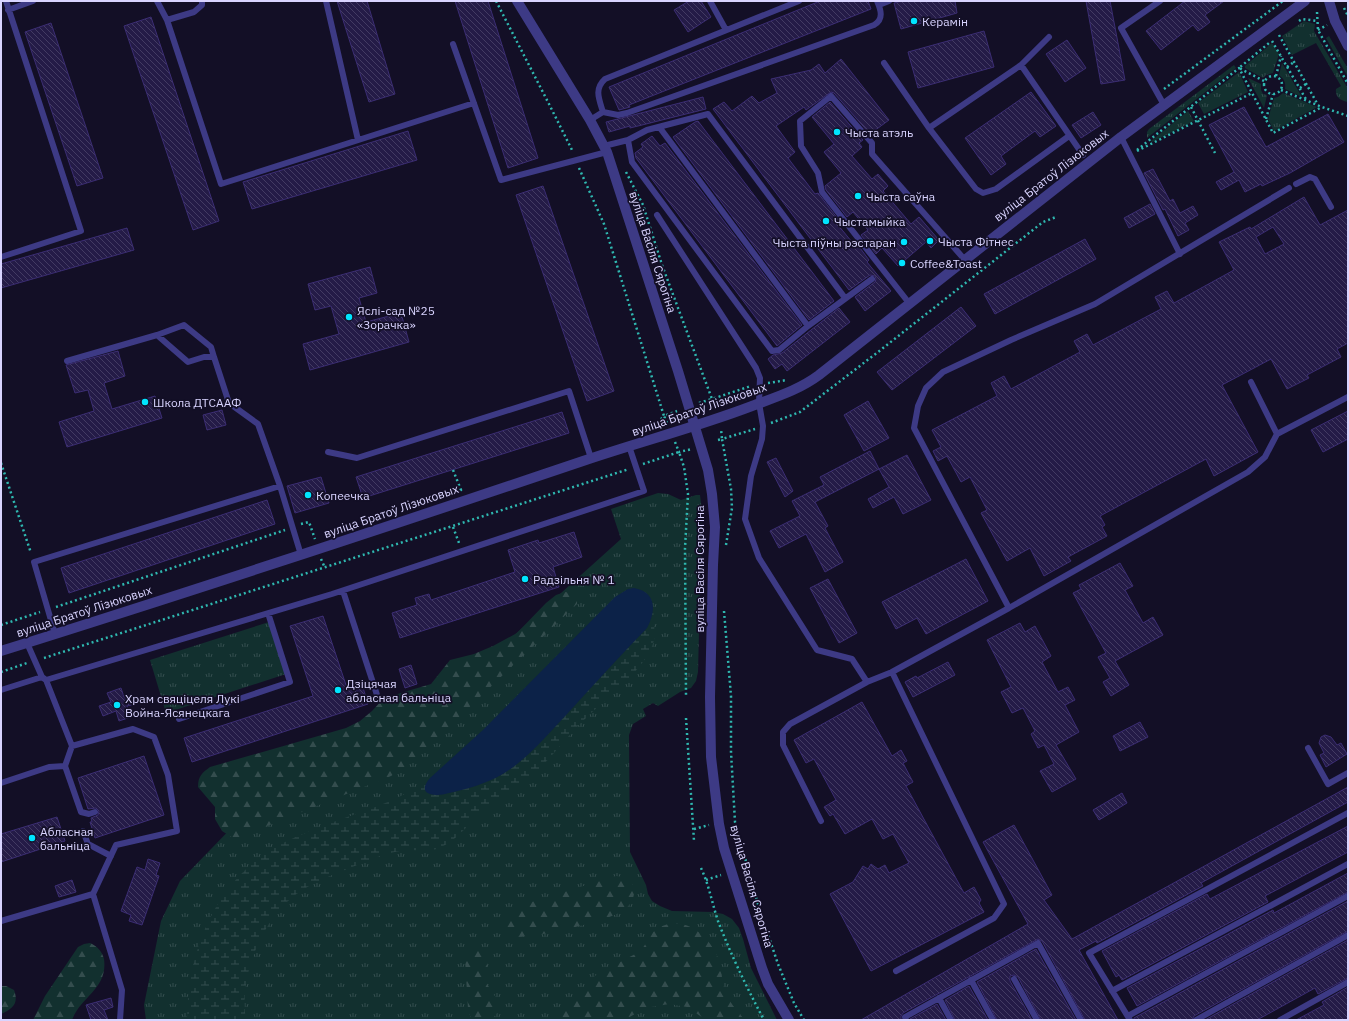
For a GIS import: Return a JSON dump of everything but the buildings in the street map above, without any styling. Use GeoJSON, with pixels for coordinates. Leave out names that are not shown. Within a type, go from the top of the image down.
{"type":"FeatureCollection","features":[{"type":"Feature","properties":{"kind":"street","name":"вуліца Васіля Сярогіна"},"geometry":{"type":"LineString","coordinates":[[518,1],[590,120],[605,149],[676,364],[708,470],[715,527],[710,697],[711,756],[720,824],[726,854],[762,968],[768,984],[789,1020]]}},
{"type":"Feature","properties":{"kind":"street","name":"вуліца Братоў Лізюковых"},"geometry":{"type":"LineString","coordinates":[[1,651],[301,555],[591,458],[694,426],[806,385],[1121,137],[1305,1]]}},
{"type":"Feature","properties":{"kind":"street"},"geometry":{"type":"LineString","coordinates":[[1329,1],[1334,22],[1348,46]]}},
{"type":"Feature","properties":{"kind":"lane"},"geometry":{"type":"LineString","coordinates":[[1,257],[81,231],[6,1]]}},
{"type":"Feature","properties":{"kind":"lane"},"geometry":{"type":"LineString","coordinates":[[8,10],[33,1]]}},
{"type":"Feature","properties":{"kind":"lane"},"geometry":{"type":"LineString","coordinates":[[157,1],[167,20],[221,184],[474,103]]}},
{"type":"Feature","properties":{"kind":"lane"},"geometry":{"type":"LineString","coordinates":[[167,20],[194,12],[202,6],[202,1]]}},
{"type":"Feature","properties":{"kind":"lane"},"geometry":{"type":"LineString","coordinates":[[326,1],[358,140]]}},
{"type":"Feature","properties":{"kind":"lane"},"geometry":{"type":"LineString","coordinates":[[710,1],[726,30]]}},
{"type":"Feature","properties":{"kind":"lane"},"geometry":{"type":"LineString","coordinates":[[603,112],[597,92],[598,86],[604,80],[798,1]]}},
{"type":"Feature","properties":{"kind":"lane"},"geometry":{"type":"LineString","coordinates":[[590,120],[603,112],[618,114],[627,113],[874,25],[879,22],[881,17],[881,9],[878,3],[890,1]]}},
{"type":"Feature","properties":{"kind":"lane"},"geometry":{"type":"LineString","coordinates":[[1160,1],[1121,28],[1164,105]]}},
{"type":"Feature","properties":{"kind":"lane"},"geometry":{"type":"LineString","coordinates":[[929,128],[1021,65],[1049,37]]}},
{"type":"Feature","properties":{"kind":"lane"},"geometry":{"type":"LineString","coordinates":[[453,44],[501,180],[576,161],[628,140],[647,130],[660,128],[708,114],[845,298]]}},
{"type":"Feature","properties":{"kind":"lane"},"geometry":{"type":"LineString","coordinates":[[884,63],[929,128],[976,189],[983,193],[996,189],[1069,136]]}},
{"type":"Feature","properties":{"kind":"lane"},"geometry":{"type":"LineString","coordinates":[[1021,65],[1082,155]]}},
{"type":"Feature","properties":{"kind":"lane"},"geometry":{"type":"LineString","coordinates":[[909,303],[822,192],[818,173],[801,146],[800,121],[831,96],[872,143],[872,154],[965,260]]}},
{"type":"Feature","properties":{"kind":"lane"},"geometry":{"type":"LineString","coordinates":[[660,128],[808,326]]}},
{"type":"Feature","properties":{"kind":"lane"},"geometry":{"type":"LineString","coordinates":[[1121,137],[1180,254]]}},
{"type":"Feature","properties":{"kind":"lane"},"geometry":{"type":"LineString","coordinates":[[628,140],[632,162],[772,352],[779,350],[808,326],[872,279]]}},
{"type":"Feature","properties":{"kind":"lane"},"geometry":{"type":"LineString","coordinates":[[1296,184],[1310,177],[1315,178],[1331,207]]}},
{"type":"Feature","properties":{"kind":"lane"},"geometry":{"type":"LineString","coordinates":[[1009,608],[914,428],[918,406],[926,388],[943,372],[1010,340],[1095,304],[1289,188]]}},
{"type":"Feature","properties":{"kind":"lane"},"geometry":{"type":"LineString","coordinates":[[657,215],[756,368],[760,378],[759,403],[763,426],[762,439],[750,476],[744,519],[760,558],[817,650],[852,659],[867,682]]}},
{"type":"Feature","properties":{"kind":"lane"},"geometry":{"type":"LineString","coordinates":[[67,361],[184,326],[211,347],[229,403],[258,424],[280,486],[301,555]]}},
{"type":"Feature","properties":{"kind":"lane"},"geometry":{"type":"LineString","coordinates":[[157,335],[188,362],[214,357]]}},
{"type":"Feature","properties":{"kind":"lane"},"geometry":{"type":"LineString","coordinates":[[1251,382],[1277,434]]}},
{"type":"Feature","properties":{"kind":"lane"},"geometry":{"type":"LineString","coordinates":[[328,452],[357,458],[569,391],[591,458]]}},
{"type":"Feature","properties":{"kind":"lane"},"geometry":{"type":"LineString","coordinates":[[822,820],[783,745],[783,732],[790,724],[867,682],[892,672],[1009,608],[1248,472],[1265,457],[1277,434],[1348,397]]}},
{"type":"Feature","properties":{"kind":"lane"},"geometry":{"type":"LineString","coordinates":[[1,690],[268,614],[644,491],[628,446]]}},
{"type":"Feature","properties":{"kind":"lane"},"geometry":{"type":"LineString","coordinates":[[55,634],[34,562],[280,486]]}},
{"type":"Feature","properties":{"kind":"lane"},"geometry":{"type":"LineString","coordinates":[[343,590],[378,698]]}},
{"type":"Feature","properties":{"kind":"lane"},"geometry":{"type":"LineString","coordinates":[[179,719],[290,682],[268,614]]}},
{"type":"Feature","properties":{"kind":"lane"},"geometry":{"type":"LineString","coordinates":[[27,643],[44,678],[72,746],[66,766],[81,812],[89,814],[95,812]]}},
{"type":"Feature","properties":{"kind":"lane"},"geometry":{"type":"LineString","coordinates":[[892,672],[1004,904],[994,918],[896,971]]}},
{"type":"Feature","properties":{"kind":"lane"},"geometry":{"type":"LineString","coordinates":[[72,746],[133,729],[154,738],[168,775],[176,830],[116,845],[93,894],[122,990],[120,1020]]}},
{"type":"Feature","properties":{"kind":"lane"},"geometry":{"type":"LineString","coordinates":[[1308,748],[1328,784],[1348,773]]}},
{"type":"Feature","properties":{"kind":"lane"},"geometry":{"type":"LineString","coordinates":[[1,783],[49,767],[66,766]]}},
{"type":"Feature","properties":{"kind":"lane"},"geometry":{"type":"LineString","coordinates":[[1348,813],[1089,953],[1129,1018],[1348,896]]}},
{"type":"Feature","properties":{"kind":"lane"},"geometry":{"type":"LineString","coordinates":[[83,831],[88,844],[111,856]]}},
{"type":"Feature","properties":{"kind":"lane"},"geometry":{"type":"LineString","coordinates":[[1112,991],[1348,864]]}},
{"type":"Feature","properties":{"kind":"lane"},"geometry":{"type":"LineString","coordinates":[[1,922],[93,894]]}},
{"type":"Feature","properties":{"kind":"lane"},"geometry":{"type":"LineString","coordinates":[[1196,1020],[1348,936]]}},
{"type":"Feature","properties":{"kind":"lane"},"geometry":{"type":"LineString","coordinates":[[906,1020],[905,1017],[1038,943],[1081,1020]]}},
{"type":"Feature","properties":{"kind":"lane"},"geometry":{"type":"LineString","coordinates":[[1014,979],[1037,1020]]}},
{"type":"Feature","properties":{"kind":"lane"},"geometry":{"type":"LineString","coordinates":[[971,980],[994,1020]]}},
{"type":"Feature","properties":{"kind":"lane"},"geometry":{"type":"LineString","coordinates":[[1280,1020],[1348,982]]}},
{"type":"Feature","properties":{"kind":"lane"},"geometry":{"type":"LineString","coordinates":[[939,998],[951,1020]]}},
{"type":"Feature","properties":{"kind":"path"},"geometry":{"type":"LineString","coordinates":[[496,1],[549,104],[604,224],[667,423]]}},
{"type":"Feature","properties":{"kind":"path"},"geometry":{"type":"LineString","coordinates":[[1157,94],[1283,1]]}},
{"type":"Feature","properties":{"kind":"path"},"geometry":{"type":"LineString","coordinates":[[1317,12],[1318,30],[1348,84]]}},
{"type":"Feature","properties":{"kind":"path"},"geometry":{"type":"LineString","coordinates":[[1296,23],[1302,19],[1318,21]]}},
{"type":"Feature","properties":{"kind":"path"},"geometry":{"type":"LineString","coordinates":[[1130,155],[1285,30]]}},
{"type":"Feature","properties":{"kind":"path"},"geometry":{"type":"LineString","coordinates":[[1279,34],[1318,106]]}},
{"type":"Feature","properties":{"kind":"path"},"geometry":{"type":"LineString","coordinates":[[1272,41],[1307,101]]}},
{"type":"Feature","properties":{"kind":"path"},"geometry":{"type":"LineString","coordinates":[[1276,76],[1282,56]]}},
{"type":"Feature","properties":{"kind":"path"},"geometry":{"type":"LineString","coordinates":[[1287,66],[1294,62]]}},
{"type":"Feature","properties":{"kind":"path"},"geometry":{"type":"LineString","coordinates":[[1239,68],[1264,82]]}},
{"type":"Feature","properties":{"kind":"path"},"geometry":{"type":"LineString","coordinates":[[1239,68],[1273,133],[1322,107]]}},
{"type":"Feature","properties":{"kind":"path"},"geometry":{"type":"LineString","coordinates":[[1273,94],[1265,90],[1264,82],[1268,77],[1276,76]]}},
{"type":"Feature","properties":{"kind":"path"},"geometry":{"type":"LineString","coordinates":[[1276,76],[1281,81],[1281,90]]}},
{"type":"Feature","properties":{"kind":"path"},"geometry":{"type":"LineString","coordinates":[[1300,88],[1306,84]]}},
{"type":"Feature","properties":{"kind":"path"},"geometry":{"type":"LineString","coordinates":[[1266,120],[1273,94],[1281,90],[1318,106],[1348,116]]}},
{"type":"Feature","properties":{"kind":"path"},"geometry":{"type":"LineString","coordinates":[[1130,155],[1252,93]]}},
{"type":"Feature","properties":{"kind":"path"},"geometry":{"type":"LineString","coordinates":[[1192,106],[1215,152]]}},
{"type":"Feature","properties":{"kind":"path"},"geometry":{"type":"LineString","coordinates":[[718,440],[763,426],[800,412],[1043,222],[1056,217]]}},
{"type":"Feature","properties":{"kind":"path"},"geometry":{"type":"LineString","coordinates":[[699,404],[712,399],[716,412]]}},
{"type":"Feature","properties":{"kind":"path"},"geometry":{"type":"LineString","coordinates":[[664,416],[677,411]]}},
{"type":"Feature","properties":{"kind":"path"},"geometry":{"type":"LineString","coordinates":[[720,427],[731,489],[732,508],[726,546]]}},
{"type":"Feature","properties":{"kind":"path"},"geometry":{"type":"LineString","coordinates":[[674,438],[684,467],[688,494],[685,556],[686,696]]}},
{"type":"Feature","properties":{"kind":"path"},"geometry":{"type":"LineString","coordinates":[[1,672],[698,447]]}},
{"type":"Feature","properties":{"kind":"path"},"geometry":{"type":"LineString","coordinates":[[1,463],[34,562]]}},
{"type":"Feature","properties":{"kind":"path"},"geometry":{"type":"LineString","coordinates":[[453,527],[462,551]]}},
{"type":"Feature","properties":{"kind":"path"},"geometry":{"type":"LineString","coordinates":[[1,625],[292,528]]}},
{"type":"Feature","properties":{"kind":"path"},"geometry":{"type":"LineString","coordinates":[[724,608],[732,696],[731,752],[735,822],[759,908],[778,964],[794,1003],[804,1020]]}},
{"type":"Feature","properties":{"kind":"path"},"geometry":{"type":"LineString","coordinates":[[686,718],[694,841]]}},
{"type":"Feature","properties":{"kind":"path"},"geometry":{"type":"LineString","coordinates":[[694,829],[709,825]]}},
{"type":"Feature","properties":{"kind":"path"},"geometry":{"type":"LineString","coordinates":[[701,868],[728,946],[764,1020]]}},
{"type":"Feature","properties":{"kind":"path"},"geometry":{"type":"LineString","coordinates":[[706,880],[724,875]]}},
{"type":"Feature","properties":{"kind":"green space"},"geometry":{"type":"Polygon","coordinates":[[[1304,21],[1315,24],[1314,31],[1348,89],[1348,102],[1336,95],[1336,89],[1341,86],[1316,43],[1292,55],[1282,36],[1304,21]]]}},
{"type":"Feature","properties":{"kind":"green space"},"geometry":{"type":"Polygon","coordinates":[[[1329,36],[1348,69],[1348,77],[1326,38],[1329,36]]]}},
{"type":"Feature","properties":{"kind":"green space"},"geometry":{"type":"Polygon","coordinates":[[[1272,43],[1279,54],[1273,73],[1266,75],[1263,78],[1245,68],[1245,66],[1272,43]]]}},
{"type":"Feature","properties":{"kind":"green space"},"geometry":{"type":"Polygon","coordinates":[[[1282,63],[1302,97],[1285,89],[1284,81],[1279,75],[1282,63]]]}},
{"type":"Feature","properties":{"kind":"green space"},"geometry":{"type":"Polygon","coordinates":[[[1234,65],[1236,68],[1147,138],[1147,132],[1149,129],[1234,65]]]}},
{"type":"Feature","properties":{"kind":"green space"},"geometry":{"type":"Polygon","coordinates":[[[1239,72],[1248,92],[1204,114],[1198,103],[1239,72]]]}},
{"type":"Feature","properties":{"kind":"green space"},"geometry":{"type":"Polygon","coordinates":[[[1248,78],[1261,84],[1263,94],[1267,95],[1264,108],[1248,78]]]}},
{"type":"Feature","properties":{"kind":"green space"},"geometry":{"type":"Polygon","coordinates":[[[1283,93],[1317,107],[1274,131],[1268,119],[1274,98],[1283,93]]]}},
{"type":"Feature","properties":{"kind":"green space"},"geometry":{"type":"Polygon","coordinates":[[[1188,111],[1194,121],[1152,142],[1151,141],[1188,111]]]}},
{"type":"Feature","properties":{"kind":"green space"},"geometry":{"type":"Polygon","coordinates":[[[658,493],[668,494],[681,500],[700,495],[702,511],[698,672],[696,681],[691,688],[680,692],[658,706],[653,703],[643,709],[646,716],[633,724],[629,735],[630,852],[652,901],[672,911],[713,912],[723,914],[732,919],[739,928],[751,968],[777,1020],[146,1020],[144,1005],[161,921],[180,881],[242,817],[402,736],[621,539],[611,509],[658,493]]]}},
{"type":"Feature","properties":{"kind":"green space"},"geometry":{"type":"Polygon","coordinates":[[[634,588],[645,592],[653,604],[654,640],[650,650],[644,661],[626,682],[580,724],[533,775],[480,815],[451,841],[439,848],[405,850],[368,860],[325,878],[301,891],[287,902],[277,913],[267,926],[259,941],[248,973],[245,989],[246,1020],[187,1020],[188,995],[192,971],[206,926],[217,905],[231,885],[248,868],[267,852],[283,843],[328,824],[388,802],[416,788],[429,779],[472,742],[615,597],[628,589],[634,588]]]}},
{"type":"Feature","properties":{"kind":"green space"},"geometry":{"type":"Polygon","coordinates":[[[565,592],[572,593],[577,597],[577,604],[410,764],[391,776],[240,837],[233,838],[222,831],[215,819],[215,807],[198,787],[201,775],[210,767],[346,728],[360,721],[384,698],[431,684],[450,660],[474,654],[517,633],[546,603],[556,595],[565,592]]]}},
{"type":"Feature","properties":{"kind":"green space"},"geometry":{"type":"Polygon","coordinates":[[[269,622],[286,674],[166,713],[150,660],[269,622]]]}},
{"type":"Feature","properties":{"kind":"green space"},"geometry":{"type":"Polygon","coordinates":[[[616,876],[629,880],[633,885],[634,892],[633,898],[629,905],[614,915],[585,925],[532,936],[510,936],[503,931],[501,924],[503,918],[508,912],[518,906],[616,876]]]}},
{"type":"Feature","properties":{"kind":"green space"},"geometry":{"type":"Polygon","coordinates":[[[668,924],[678,924],[694,929],[711,944],[718,957],[725,992],[736,1010],[745,1020],[706,1020],[687,1007],[669,1004],[651,1007],[624,1020],[558,1020],[571,1000],[597,974],[641,951],[650,935],[657,928],[668,924]]]}},
{"type":"Feature","properties":{"kind":"green space"},"geometry":{"type":"Polygon","coordinates":[[[90,943],[99,949],[104,959],[102,978],[93,992],[81,1005],[72,1020],[33,1020],[45,996],[78,947],[90,943]]]}},
{"type":"Feature","properties":{"kind":"green space"},"geometry":{"type":"Polygon","coordinates":[[[476,946],[484,948],[488,952],[486,980],[499,1004],[499,1009],[495,1016],[487,1020],[474,1020],[470,1016],[468,1009],[465,959],[469,951],[476,946]]]}},
{"type":"Feature","properties":{"kind":"green space"},"geometry":{"type":"Polygon","coordinates":[[[1,986],[6,986],[14,990],[16,999],[12,1008],[1,1014],[1,986]]]}},
{"type":"Feature","properties":{"kind":"water"},"geometry":{"type":"Polygon","coordinates":[[[634,588],[642,590],[651,598],[653,609],[647,628],[536,747],[510,769],[489,781],[444,794],[433,795],[426,792],[426,784],[430,778],[483,730],[615,597],[628,589],[634,588]]]}},
{"type":"Feature","properties":{"kind":"place","name":"Керамін"},"geometry":{"type":"Point","coordinates":[914,21]}},
{"type":"Feature","properties":{"kind":"place","name":"Чыста атэль"},"geometry":{"type":"Point","coordinates":[837,132]}},
{"type":"Feature","properties":{"kind":"place","name":"Чыста саўна"},"geometry":{"type":"Point","coordinates":[858,196]}},
{"type":"Feature","properties":{"kind":"place","name":"Чыстамыйка"},"geometry":{"type":"Point","coordinates":[826,221]}},
{"type":"Feature","properties":{"kind":"place","name":"Чыста Фітнес"},"geometry":{"type":"Point","coordinates":[930,241]}},
{"type":"Feature","properties":{"kind":"place","name":"Чыста піўны рэстаран"},"geometry":{"type":"Point","coordinates":[904,242]}},
{"type":"Feature","properties":{"kind":"place","name":"Coffee&Toast"},"geometry":{"type":"Point","coordinates":[902,263]}},
{"type":"Feature","properties":{"kind":"place","name":"Яслі-сад №25 «Зорачка»"},"geometry":{"type":"Point","coordinates":[349,317]}},
{"type":"Feature","properties":{"kind":"place","name":"Школа ДТСААФ"},"geometry":{"type":"Point","coordinates":[145,402]}},
{"type":"Feature","properties":{"kind":"place","name":"Копеечка"},"geometry":{"type":"Point","coordinates":[308,495]}},
{"type":"Feature","properties":{"kind":"place","name":"Радзільня № 1"},"geometry":{"type":"Point","coordinates":[525,579]}},
{"type":"Feature","properties":{"kind":"place","name":"Дзіцячая абласная бальніца"},"geometry":{"type":"Point","coordinates":[338,690]}},
{"type":"Feature","properties":{"kind":"place","name":"Храм свяціцеля Лукі Война-Ясянецкага"},"geometry":{"type":"Point","coordinates":[117,705]}},
{"type":"Feature","properties":{"kind":"place","name":"Абласная бальніца"},"geometry":{"type":"Point","coordinates":[32,838]}}]}
